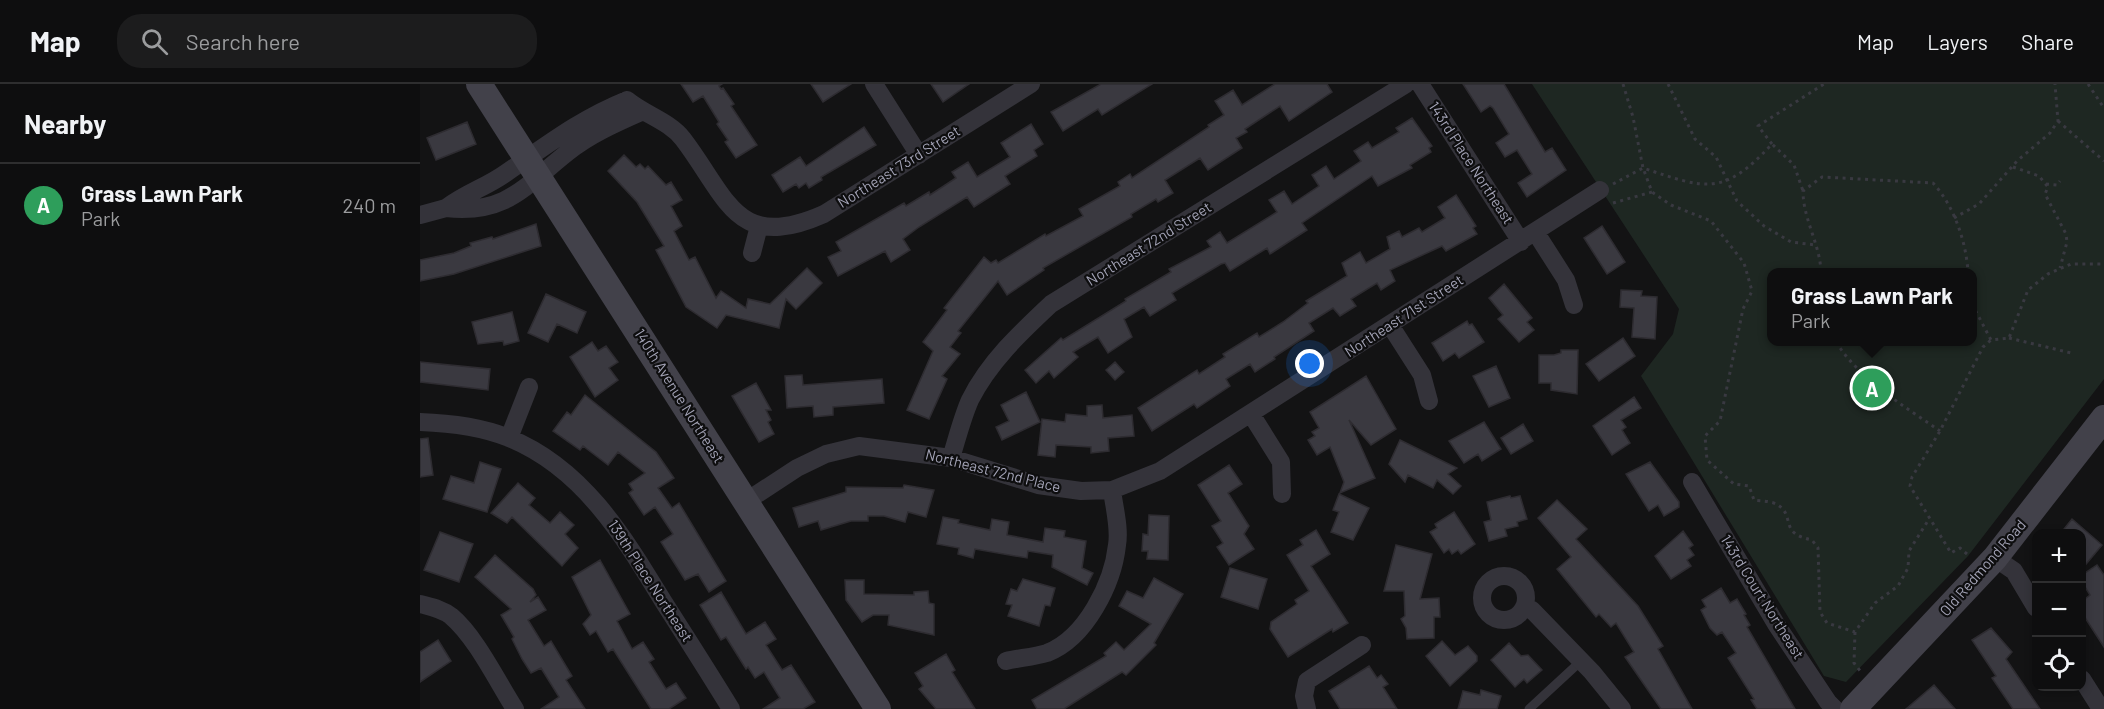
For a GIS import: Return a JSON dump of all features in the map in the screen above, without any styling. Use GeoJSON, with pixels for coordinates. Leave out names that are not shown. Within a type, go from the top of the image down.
{"type":"FeatureCollection","features":[{"type":"Feature","properties":{"kind":"main road","name":"140th Avenue Northeast"},"geometry":{"type":"LineString","coordinates":[[479,84],[878,709]]}},
{"type":"Feature","properties":{"kind":"main road","name":"Old Redmond Road"},"geometry":{"type":"LineString","coordinates":[[1851,708],[1995,558],[2104,418]]}},
{"type":"Feature","properties":{"kind":"street"},"geometry":{"type":"LineString","coordinates":[[874,84],[919,155]]}},
{"type":"Feature","properties":{"kind":"street","name":"Northeast 73rd Street"},"geometry":{"type":"LineString","coordinates":[[759,226],[777,229],[803,223],[824,214],[1031,84]]}},
{"type":"Feature","properties":{"kind":"street","name":"Northeast 72nd Street"},"geometry":{"type":"LineString","coordinates":[[951,458],[970,401],[988,371],[1014,338],[1051,304],[1406,84]]}},
{"type":"Feature","properties":{"kind":"street","name":"143rd Place Northeast"},"geometry":{"type":"LineString","coordinates":[[1420,84],[1529,237]]}},
{"type":"Feature","properties":{"kind":"street"},"geometry":{"type":"LineString","coordinates":[[447,208],[465,193],[505,174],[533,168],[568,152],[605,128],[631,98]]}},
{"type":"Feature","properties":{"kind":"street"},"geometry":{"type":"LineString","coordinates":[[420,214],[447,208],[473,211],[518,194],[533,168],[593,114],[631,98]]}},
{"type":"Feature","properties":{"kind":"street"},"geometry":{"type":"LineString","coordinates":[[631,98],[682,138],[720,197],[759,226],[752,253]]}},
{"type":"Feature","properties":{"kind":"street","name":"Northeast 71st Street"},"geometry":{"type":"LineString","coordinates":[[1112,490],[1160,471],[1529,237],[1607,197]]}},
{"type":"Feature","properties":{"kind":"street"},"geometry":{"type":"LineString","coordinates":[[1529,237],[1566,280],[1574,305]]}},
{"type":"Feature","properties":{"kind":"street"},"geometry":{"type":"LineString","coordinates":[[1390,325],[1422,375],[1429,400]]}},
{"type":"Feature","properties":{"kind":"street"},"geometry":{"type":"LineString","coordinates":[[509,438],[529,387]]}},
{"type":"Feature","properties":{"kind":"street"},"geometry":{"type":"LineString","coordinates":[[1251,414],[1281,462],[1282,494]]}},
{"type":"Feature","properties":{"kind":"street","name":"139th Place Northeast"},"geometry":{"type":"LineString","coordinates":[[420,422],[450,423],[509,438],[541,456],[574,480],[601,507],[626,540],[731,709]]}},
{"type":"Feature","properties":{"kind":"street","name":"Northeast 72nd Place"},"geometry":{"type":"LineString","coordinates":[[745,502],[798,468],[826,454],[859,446],[951,458],[1038,485],[1081,491],[1112,490]]}},
{"type":"Feature","properties":{"kind":"street","name":"143rd Court Northeast"},"geometry":{"type":"LineString","coordinates":[[1692,482],[1776,624],[1851,708]]}},
{"type":"Feature","properties":{"kind":"street"},"geometry":{"type":"LineString","coordinates":[[1006,661],[1048,652],[1065,640],[1088,618],[1103,594],[1112,571],[1118,542],[1112,490]]}},
{"type":"Feature","properties":{"kind":"street"},"geometry":{"type":"LineString","coordinates":[[1995,558],[2014,572],[2032,600]]}},
{"type":"Feature","properties":{"kind":"street"},"geometry":{"type":"LineString","coordinates":[[420,604],[437,608],[450,616],[465,632],[515,709]]}},
{"type":"Feature","properties":{"kind":"street"},"geometry":{"type":"LineString","coordinates":[[1524,606],[1532,610],[1581,661],[1622,709]]}},
{"type":"Feature","properties":{"kind":"street"},"geometry":{"type":"LineString","coordinates":[[1307,709],[1304,696],[1307,681],[1362,645]]}},
{"type":"Feature","properties":{"kind":"street"},"geometry":{"type":"LineString","coordinates":[[2086,685],[2101,709]]}},
{"type":"Feature","properties":{"kind":"lane"},"geometry":{"type":"LineString","coordinates":[[1529,709],[1581,661]]}},
{"type":"Feature","properties":{"kind":"path"},"geometry":{"type":"LineString","coordinates":[[1623,84],[1634,117],[1643,168],[1652,192],[1671,205],[1711,221],[1744,263],[1752,291],[1743,309],[1720,421],[1705,436],[1707,460],[1734,484],[1749,486],[1754,500],[1777,504],[1785,513],[1789,529],[1799,537],[1812,540],[1818,548],[1820,612],[1827,623],[1855,632]]}},
{"type":"Feature","properties":{"kind":"path"},"geometry":{"type":"LineString","coordinates":[[1668,84],[1695,139],[1716,157],[1737,201],[1764,226],[1791,242],[1816,245]]}},
{"type":"Feature","properties":{"kind":"path"},"geometry":{"type":"LineString","coordinates":[[1820,268],[1803,202],[1803,191],[1794,165],[1772,144],[1758,126],[1824,84]]}},
{"type":"Feature","properties":{"kind":"path"},"geometry":{"type":"LineString","coordinates":[[1954,218],[1979,204],[2013,167],[2050,133],[2058,121],[2055,84]]}},
{"type":"Feature","properties":{"kind":"path"},"geometry":{"type":"LineString","coordinates":[[2088,84],[2104,108]]}},
{"type":"Feature","properties":{"kind":"path"},"geometry":{"type":"LineString","coordinates":[[2058,121],[2104,160]]}},
{"type":"Feature","properties":{"kind":"path"},"geometry":{"type":"LineString","coordinates":[[1643,168],[1694,185],[1728,182],[1750,168],[1772,144]]}},
{"type":"Feature","properties":{"kind":"path"},"geometry":{"type":"LineString","coordinates":[[2013,167],[2039,176],[2046,184],[2045,194],[2066,234],[2067,242],[2060,268]]}},
{"type":"Feature","properties":{"kind":"path"},"geometry":{"type":"LineString","coordinates":[[1607,197],[1643,168]]}},
{"type":"Feature","properties":{"kind":"path"},"geometry":{"type":"LineString","coordinates":[[1803,191],[1822,177],[1933,183],[1945,196],[1954,218],[1966,250],[1968,268]]}},
{"type":"Feature","properties":{"kind":"path"},"geometry":{"type":"LineString","coordinates":[[2046,184],[2057,184],[2060,181]]}},
{"type":"Feature","properties":{"kind":"path"},"geometry":{"type":"LineString","coordinates":[[1607,197],[1652,192]]}},
{"type":"Feature","properties":{"kind":"path"},"geometry":{"type":"LineString","coordinates":[[2009,338],[2028,290],[2060,268],[2071,264],[2104,264]]}},
{"type":"Feature","properties":{"kind":"path"},"geometry":{"type":"LineString","coordinates":[[1977,313],[1991,340]]}},
{"type":"Feature","properties":{"kind":"path"},"geometry":{"type":"LineString","coordinates":[[1967,554],[1960,548],[1951,553],[1910,486],[1912,477],[1940,431],[1983,347],[1991,340],[2009,338],[2071,353]]}},
{"type":"Feature","properties":{"kind":"path"},"geometry":{"type":"LineString","coordinates":[[1839,346],[1852,362],[1887,393],[1940,431]]}},
{"type":"Feature","properties":{"kind":"path"},"geometry":{"type":"LineString","coordinates":[[1862,674],[1854,663],[1855,632],[1875,603],[1898,586],[1908,568],[1909,551],[1929,519]]}},
{"type":"Feature","properties":{"kind":"shaded area"},"geometry":{"type":"Polygon","coordinates":[[[1532,84],[2104,84],[2104,379],[1968,556],[1846,682],[1824,676],[1641,376],[1673,334],[1679,309],[1532,84]]]}},
{"type":"Feature","properties":{"kind":"building"},"geometry":{"type":"Polygon","coordinates":[[[681,84],[722,84],[719,86],[734,104],[731,106],[757,145],[736,158],[725,142],[728,140],[703,96],[693,102],[681,84]]]}},
{"type":"Feature","properties":{"kind":"building"},"geometry":{"type":"Polygon","coordinates":[[[811,84],[851,84],[823,102],[811,84]]]}},
{"type":"Feature","properties":{"kind":"building"},"geometry":{"type":"Polygon","coordinates":[[[931,84],[969,84],[943,102],[931,84]]]}},
{"type":"Feature","properties":{"kind":"building"},"geometry":{"type":"Polygon","coordinates":[[[1101,84],[1152,84],[1102,115],[1098,109],[1063,131],[1051,112],[1101,84]]]}},
{"type":"Feature","properties":{"kind":"building"},"geometry":{"type":"Polygon","coordinates":[[[1275,84],[1327,84],[1332,92],[1289,121],[1280,106],[1245,129],[1247,132],[1236,138],[1242,148],[1208,170],[1200,158],[1165,180],[1173,193],[1158,202],[1156,199],[1131,214],[1132,217],[1043,268],[1044,270],[1007,295],[998,281],[958,331],[961,333],[950,347],[960,354],[942,376],[947,379],[929,419],[907,410],[933,351],[923,342],[947,310],[944,308],[984,257],[991,263],[996,260],[998,263],[1045,234],[1046,236],[1083,216],[1079,209],[1120,186],[1118,182],[1130,174],[1132,178],[1224,115],[1215,101],[1233,90],[1242,105],[1275,84]]]}},
{"type":"Feature","properties":{"kind":"building"},"geometry":{"type":"Polygon","coordinates":[[[1463,84],[1504,84],[1545,152],[1552,148],[1566,170],[1527,197],[1518,183],[1532,174],[1517,150],[1505,157],[1496,143],[1509,134],[1493,108],[1490,106],[1481,112],[1463,84]]]}},
{"type":"Feature","properties":{"kind":"building"},"geometry":{"type":"Polygon","coordinates":[[[1412,118],[1432,146],[1429,148],[1431,152],[1410,165],[1412,168],[1378,186],[1372,176],[1302,223],[1307,230],[1270,254],[1267,248],[1230,271],[1225,263],[1221,264],[1172,293],[1176,300],[1150,316],[1144,307],[1124,319],[1132,337],[1108,353],[1098,337],[1073,352],[1078,357],[1054,378],[1049,371],[1036,383],[1025,370],[1061,338],[1063,340],[1126,301],[1125,299],[1171,272],[1169,269],[1211,247],[1207,241],[1220,232],[1227,243],[1277,212],[1269,200],[1284,191],[1292,204],[1319,186],[1312,175],[1326,166],[1334,179],[1361,161],[1354,151],[1368,142],[1372,148],[1399,132],[1396,128],[1412,118]]]}},
{"type":"Feature","properties":{"kind":"building"},"geometry":{"type":"Polygon","coordinates":[[[467,122],[476,144],[436,160],[427,138],[467,122]]]}},
{"type":"Feature","properties":{"kind":"building"},"geometry":{"type":"Polygon","coordinates":[[[1031,124],[1043,144],[1034,150],[1037,156],[1005,176],[1010,184],[974,207],[967,197],[919,227],[903,239],[910,250],[891,262],[885,251],[838,276],[828,257],[841,251],[836,242],[904,203],[906,206],[929,192],[930,195],[956,178],[952,172],[968,162],[977,177],[1010,157],[1001,143],[1031,124]]]}},
{"type":"Feature","properties":{"kind":"building"},"geometry":{"type":"Polygon","coordinates":[[[864,127],[876,145],[821,177],[822,180],[809,188],[806,183],[799,188],[796,184],[783,192],[772,175],[800,157],[806,166],[864,127]]]}},
{"type":"Feature","properties":{"kind":"building"},"geometry":{"type":"Polygon","coordinates":[[[624,155],[636,167],[640,164],[645,169],[648,166],[666,185],[671,182],[682,200],[671,206],[682,226],[674,231],[689,260],[695,257],[716,298],[721,291],[746,308],[748,299],[770,304],[807,268],[822,283],[796,309],[786,299],[779,328],[726,315],[717,328],[686,307],[656,250],[664,246],[637,202],[608,171],[624,155]]]}},
{"type":"Feature","properties":{"kind":"building"},"geometry":{"type":"Polygon","coordinates":[[[1456,195],[1476,226],[1473,228],[1477,234],[1446,251],[1442,246],[1390,270],[1395,281],[1381,290],[1377,283],[1351,299],[1356,306],[1340,316],[1333,308],[1309,323],[1314,331],[1274,357],[1275,359],[1255,372],[1250,364],[1226,379],[1230,386],[1197,408],[1194,404],[1152,431],[1138,408],[1197,370],[1199,374],[1225,357],[1223,354],[1257,333],[1259,337],[1283,322],[1308,303],[1306,301],[1347,276],[1342,263],[1360,252],[1366,263],[1390,249],[1387,237],[1399,231],[1402,237],[1419,228],[1422,232],[1445,218],[1438,207],[1456,195]]]}},
{"type":"Feature","properties":{"kind":"building"},"geometry":{"type":"Polygon","coordinates":[[[536,224],[541,246],[454,274],[420,281],[420,260],[454,253],[471,246],[470,243],[492,237],[493,239],[536,224]]]}},
{"type":"Feature","properties":{"kind":"building"},"geometry":{"type":"Polygon","coordinates":[[[1602,226],[1625,262],[1607,274],[1584,238],[1602,226]]]}},
{"type":"Feature","properties":{"kind":"building"},"geometry":{"type":"Polygon","coordinates":[[[1504,284],[1532,318],[1527,322],[1534,330],[1519,342],[1498,319],[1503,315],[1489,298],[1504,284]]]}},
{"type":"Feature","properties":{"kind":"building"},"geometry":{"type":"Polygon","coordinates":[[[1621,290],[1642,291],[1641,296],[1657,297],[1655,339],[1632,337],[1634,308],[1620,307],[1621,290]]]}},
{"type":"Feature","properties":{"kind":"building"},"geometry":{"type":"Polygon","coordinates":[[[546,294],[586,312],[577,333],[557,324],[548,342],[528,333],[546,294]]]}},
{"type":"Feature","properties":{"kind":"building"},"geometry":{"type":"Polygon","coordinates":[[[512,312],[519,341],[504,345],[503,341],[478,344],[472,322],[512,312]]]}},
{"type":"Feature","properties":{"kind":"building"},"geometry":{"type":"Polygon","coordinates":[[[1467,321],[1469,325],[1472,324],[1484,342],[1459,358],[1455,353],[1443,361],[1432,343],[1467,321]]]}},
{"type":"Feature","properties":{"kind":"building"},"geometry":{"type":"Polygon","coordinates":[[[1623,338],[1635,356],[1599,381],[1586,364],[1623,338]]]}},
{"type":"Feature","properties":{"kind":"building"},"geometry":{"type":"Polygon","coordinates":[[[592,342],[598,351],[606,346],[618,362],[609,368],[618,380],[595,397],[570,357],[592,342]]]}},
{"type":"Feature","properties":{"kind":"building"},"geometry":{"type":"Polygon","coordinates":[[[1561,350],[1578,350],[1577,394],[1551,390],[1551,383],[1539,383],[1539,355],[1554,355],[1561,353],[1561,350]]]}},
{"type":"Feature","properties":{"kind":"building"},"geometry":{"type":"Polygon","coordinates":[[[420,362],[490,369],[488,390],[420,382],[420,362]]]}},
{"type":"Feature","properties":{"kind":"building"},"geometry":{"type":"Polygon","coordinates":[[[1115,362],[1124,372],[1115,380],[1106,370],[1115,362]]]}},
{"type":"Feature","properties":{"kind":"building"},"geometry":{"type":"Polygon","coordinates":[[[1496,366],[1510,398],[1489,407],[1473,376],[1496,366]]]}},
{"type":"Feature","properties":{"kind":"building"},"geometry":{"type":"Polygon","coordinates":[[[802,375],[803,385],[882,379],[884,403],[833,407],[833,415],[814,417],[813,406],[787,408],[785,376],[802,375]]]}},
{"type":"Feature","properties":{"kind":"building"},"geometry":{"type":"Polygon","coordinates":[[[1366,376],[1396,429],[1371,445],[1349,420],[1375,478],[1340,493],[1344,482],[1330,447],[1317,455],[1308,440],[1315,436],[1312,432],[1319,428],[1310,412],[1366,376]]]}},
{"type":"Feature","properties":{"kind":"building"},"geometry":{"type":"Polygon","coordinates":[[[756,383],[771,410],[766,410],[771,420],[768,422],[774,434],[759,442],[732,396],[756,383]]]}},
{"type":"Feature","properties":{"kind":"building"},"geometry":{"type":"Polygon","coordinates":[[[1026,392],[1040,422],[1002,440],[996,427],[1009,421],[1001,405],[1026,392]]]}},
{"type":"Feature","properties":{"kind":"building"},"geometry":{"type":"Polygon","coordinates":[[[585,395],[656,452],[674,478],[658,488],[672,508],[679,503],[726,581],[709,592],[698,574],[685,580],[661,542],[673,534],[655,507],[644,515],[629,493],[633,490],[629,484],[645,473],[618,452],[608,465],[583,446],[580,450],[553,431],[567,412],[571,415],[585,395]]]}},
{"type":"Feature","properties":{"kind":"building"},"geometry":{"type":"Polygon","coordinates":[[[1634,397],[1641,408],[1621,420],[1626,427],[1622,430],[1630,443],[1612,455],[1593,426],[1634,397]]]}},
{"type":"Feature","properties":{"kind":"building"},"geometry":{"type":"Polygon","coordinates":[[[1102,405],[1103,418],[1132,415],[1134,436],[1108,438],[1109,451],[1091,453],[1091,447],[1056,445],[1055,457],[1038,455],[1042,419],[1065,422],[1066,414],[1087,416],[1087,406],[1102,405]]]}},
{"type":"Feature","properties":{"kind":"building"},"geometry":{"type":"Polygon","coordinates":[[[1484,422],[1501,449],[1482,461],[1478,454],[1464,463],[1449,441],[1484,422]]]}},
{"type":"Feature","properties":{"kind":"building"},"geometry":{"type":"Polygon","coordinates":[[[1523,424],[1533,441],[1511,454],[1501,438],[1523,424]]]}},
{"type":"Feature","properties":{"kind":"building"},"geometry":{"type":"Polygon","coordinates":[[[428,438],[433,475],[420,477],[420,439],[428,438]]]}},
{"type":"Feature","properties":{"kind":"building"},"geometry":{"type":"Polygon","coordinates":[[[1400,440],[1457,468],[1448,474],[1461,486],[1453,494],[1437,480],[1433,488],[1408,475],[1405,482],[1389,464],[1400,440]]]}},
{"type":"Feature","properties":{"kind":"building"},"geometry":{"type":"Polygon","coordinates":[[[480,462],[501,469],[487,512],[443,499],[451,476],[474,483],[480,462]]]}},
{"type":"Feature","properties":{"kind":"building"},"geometry":{"type":"Polygon","coordinates":[[[1650,462],[1679,502],[1679,507],[1664,516],[1658,505],[1649,511],[1626,474],[1650,462]]]}},
{"type":"Feature","properties":{"kind":"building"},"geometry":{"type":"Polygon","coordinates":[[[1229,465],[1242,484],[1228,493],[1249,526],[1244,534],[1254,549],[1229,565],[1217,547],[1223,543],[1212,526],[1221,521],[1198,485],[1229,465]]]}},
{"type":"Feature","properties":{"kind":"building"},"geometry":{"type":"Polygon","coordinates":[[[518,483],[535,498],[529,505],[550,523],[560,512],[574,525],[565,534],[578,548],[562,566],[512,517],[507,523],[491,513],[518,483]]]}},
{"type":"Feature","properties":{"kind":"building"},"geometry":{"type":"Polygon","coordinates":[[[904,485],[934,490],[926,517],[908,512],[905,522],[884,516],[868,516],[868,521],[851,521],[821,530],[818,521],[799,527],[793,508],[846,492],[846,487],[903,488],[904,485]]]}},
{"type":"Feature","properties":{"kind":"building"},"geometry":{"type":"Polygon","coordinates":[[[1339,494],[1369,508],[1353,540],[1331,532],[1339,512],[1333,510],[1339,494]]]}},
{"type":"Feature","properties":{"kind":"building"},"geometry":{"type":"Polygon","coordinates":[[[1510,496],[1511,498],[1520,496],[1527,519],[1517,522],[1518,526],[1505,529],[1507,536],[1489,541],[1484,522],[1491,520],[1487,502],[1510,496]]]}},
{"type":"Feature","properties":{"kind":"building"},"geometry":{"type":"Polygon","coordinates":[[[1557,500],[1587,529],[1576,539],[1638,606],[1663,646],[1658,649],[1692,709],[1661,709],[1625,657],[1634,652],[1616,623],[1611,627],[1599,614],[1596,617],[1557,569],[1571,557],[1538,518],[1557,500]]]}},
{"type":"Feature","properties":{"kind":"building"},"geometry":{"type":"Polygon","coordinates":[[[1454,512],[1475,544],[1461,554],[1458,550],[1452,554],[1449,549],[1444,553],[1430,532],[1437,528],[1435,524],[1454,512]]]}},
{"type":"Feature","properties":{"kind":"building"},"geometry":{"type":"Polygon","coordinates":[[[1149,515],[1169,516],[1168,560],[1147,559],[1148,551],[1142,551],[1143,534],[1148,535],[1149,515]]]}},
{"type":"Feature","properties":{"kind":"building"},"geometry":{"type":"Polygon","coordinates":[[[943,517],[990,530],[992,519],[1009,522],[1007,535],[1043,542],[1045,528],[1065,531],[1064,537],[1086,541],[1082,568],[1093,573],[1087,585],[1052,567],[1053,555],[1028,551],[1027,558],[975,549],[973,558],[958,554],[959,548],[937,544],[943,517]]]}},
{"type":"Feature","properties":{"kind":"building"},"geometry":{"type":"Polygon","coordinates":[[[2072,519],[2084,529],[2064,529],[2072,519]]]}},
{"type":"Feature","properties":{"kind":"building"},"geometry":{"type":"Polygon","coordinates":[[[1316,530],[1330,554],[1311,566],[1348,623],[1333,632],[1332,629],[1288,657],[1270,629],[1271,622],[1297,604],[1295,600],[1309,591],[1287,555],[1303,545],[1300,540],[1316,530]]]}},
{"type":"Feature","properties":{"kind":"building"},"geometry":{"type":"Polygon","coordinates":[[[1683,531],[1693,545],[1689,548],[1694,555],[1687,560],[1691,566],[1671,579],[1655,556],[1683,531]]]}},
{"type":"Feature","properties":{"kind":"building"},"geometry":{"type":"Polygon","coordinates":[[[2086,531],[2102,545],[2086,564],[2086,531]]]}},
{"type":"Feature","properties":{"kind":"building"},"geometry":{"type":"Polygon","coordinates":[[[440,532],[473,544],[459,582],[424,570],[440,532]]]}},
{"type":"Feature","properties":{"kind":"building"},"geometry":{"type":"Polygon","coordinates":[[[1396,545],[1432,554],[1420,599],[1439,598],[1440,617],[1434,617],[1434,638],[1407,639],[1406,628],[1401,619],[1405,616],[1404,591],[1384,591],[1396,545]]]}},
{"type":"Feature","properties":{"kind":"building"},"geometry":{"type":"Polygon","coordinates":[[[495,555],[533,589],[536,595],[530,602],[538,597],[546,610],[528,620],[544,646],[551,641],[572,676],[566,680],[585,709],[541,709],[559,697],[541,668],[531,673],[522,659],[512,639],[514,637],[501,615],[511,609],[475,577],[495,555]]]}},
{"type":"Feature","properties":{"kind":"building"},"geometry":{"type":"Polygon","coordinates":[[[600,560],[630,614],[617,621],[632,649],[643,642],[654,659],[649,662],[666,689],[676,683],[686,698],[669,709],[651,709],[613,649],[608,652],[596,631],[590,635],[583,624],[591,615],[572,577],[600,560]]]}},
{"type":"Feature","properties":{"kind":"building"},"geometry":{"type":"Polygon","coordinates":[[[2097,565],[2104,575],[2104,647],[2086,619],[2086,598],[2090,595],[2086,588],[2086,572],[2097,565]]]}},
{"type":"Feature","properties":{"kind":"building"},"geometry":{"type":"Polygon","coordinates":[[[1230,568],[1267,579],[1258,609],[1221,597],[1230,568]]]}},
{"type":"Feature","properties":{"kind":"building"},"geometry":{"type":"Polygon","coordinates":[[[1154,578],[1183,594],[1154,643],[1156,645],[1126,675],[1122,672],[1064,709],[1037,709],[1032,700],[1106,656],[1104,653],[1116,642],[1124,650],[1151,624],[1119,606],[1127,591],[1143,598],[1154,578]]]}},
{"type":"Feature","properties":{"kind":"building"},"geometry":{"type":"Polygon","coordinates":[[[1023,579],[1055,588],[1050,606],[1045,605],[1039,626],[1008,616],[1012,605],[1006,604],[1011,589],[1017,591],[1023,579]]]}},
{"type":"Feature","properties":{"kind":"building"},"geometry":{"type":"Polygon","coordinates":[[[845,580],[864,580],[864,594],[914,595],[914,592],[928,591],[929,603],[934,604],[934,635],[888,625],[889,615],[873,615],[862,622],[846,600],[845,580]]]}},
{"type":"Feature","properties":{"kind":"building"},"geometry":{"type":"Polygon","coordinates":[[[1721,588],[1730,603],[1737,599],[1750,625],[1747,627],[1795,709],[1757,709],[1751,700],[1754,699],[1728,658],[1736,653],[1722,632],[1717,635],[1710,628],[1701,610],[1706,607],[1702,600],[1721,588]]]}},
{"type":"Feature","properties":{"kind":"building"},"geometry":{"type":"Polygon","coordinates":[[[721,592],[746,634],[765,622],[776,639],[766,645],[782,670],[791,665],[815,702],[803,709],[763,709],[780,698],[764,672],[755,678],[748,667],[746,669],[726,637],[721,640],[700,605],[721,592]]]}},
{"type":"Feature","properties":{"kind":"building"},"geometry":{"type":"Polygon","coordinates":[[[1991,628],[2012,652],[2006,659],[2040,709],[2013,709],[1992,678],[1996,676],[1972,640],[1991,628]]]}},
{"type":"Feature","properties":{"kind":"building"},"geometry":{"type":"Polygon","coordinates":[[[438,640],[451,661],[420,682],[420,652],[438,640]]]}},
{"type":"Feature","properties":{"kind":"building"},"geometry":{"type":"Polygon","coordinates":[[[1442,641],[1455,655],[1468,646],[1477,656],[1477,661],[1450,686],[1426,656],[1442,641]]]}},
{"type":"Feature","properties":{"kind":"building"},"geometry":{"type":"Polygon","coordinates":[[[1509,643],[1521,656],[1528,655],[1542,670],[1527,683],[1524,679],[1515,687],[1491,660],[1509,643]]]}},
{"type":"Feature","properties":{"kind":"building"},"geometry":{"type":"Polygon","coordinates":[[[946,654],[955,670],[952,672],[975,709],[936,709],[919,689],[923,686],[915,673],[946,654]]]}},
{"type":"Feature","properties":{"kind":"building"},"geometry":{"type":"Polygon","coordinates":[[[1369,666],[1377,678],[1381,675],[1388,684],[1383,687],[1397,709],[1340,709],[1329,691],[1369,666]]]}},
{"type":"Feature","properties":{"kind":"building"},"geometry":{"type":"Polygon","coordinates":[[[1934,685],[1955,709],[1906,709],[1934,685]]]}},
{"type":"Feature","properties":{"kind":"building"},"geometry":{"type":"Polygon","coordinates":[[[1481,690],[1501,696],[1497,709],[1458,709],[1463,691],[1480,695],[1481,690]]]}},
{"type":"Feature","properties":{"kind":"place","name":"Grass Lawn Park"},"geometry":{"type":"Point","coordinates":[1872,388]}}]}
